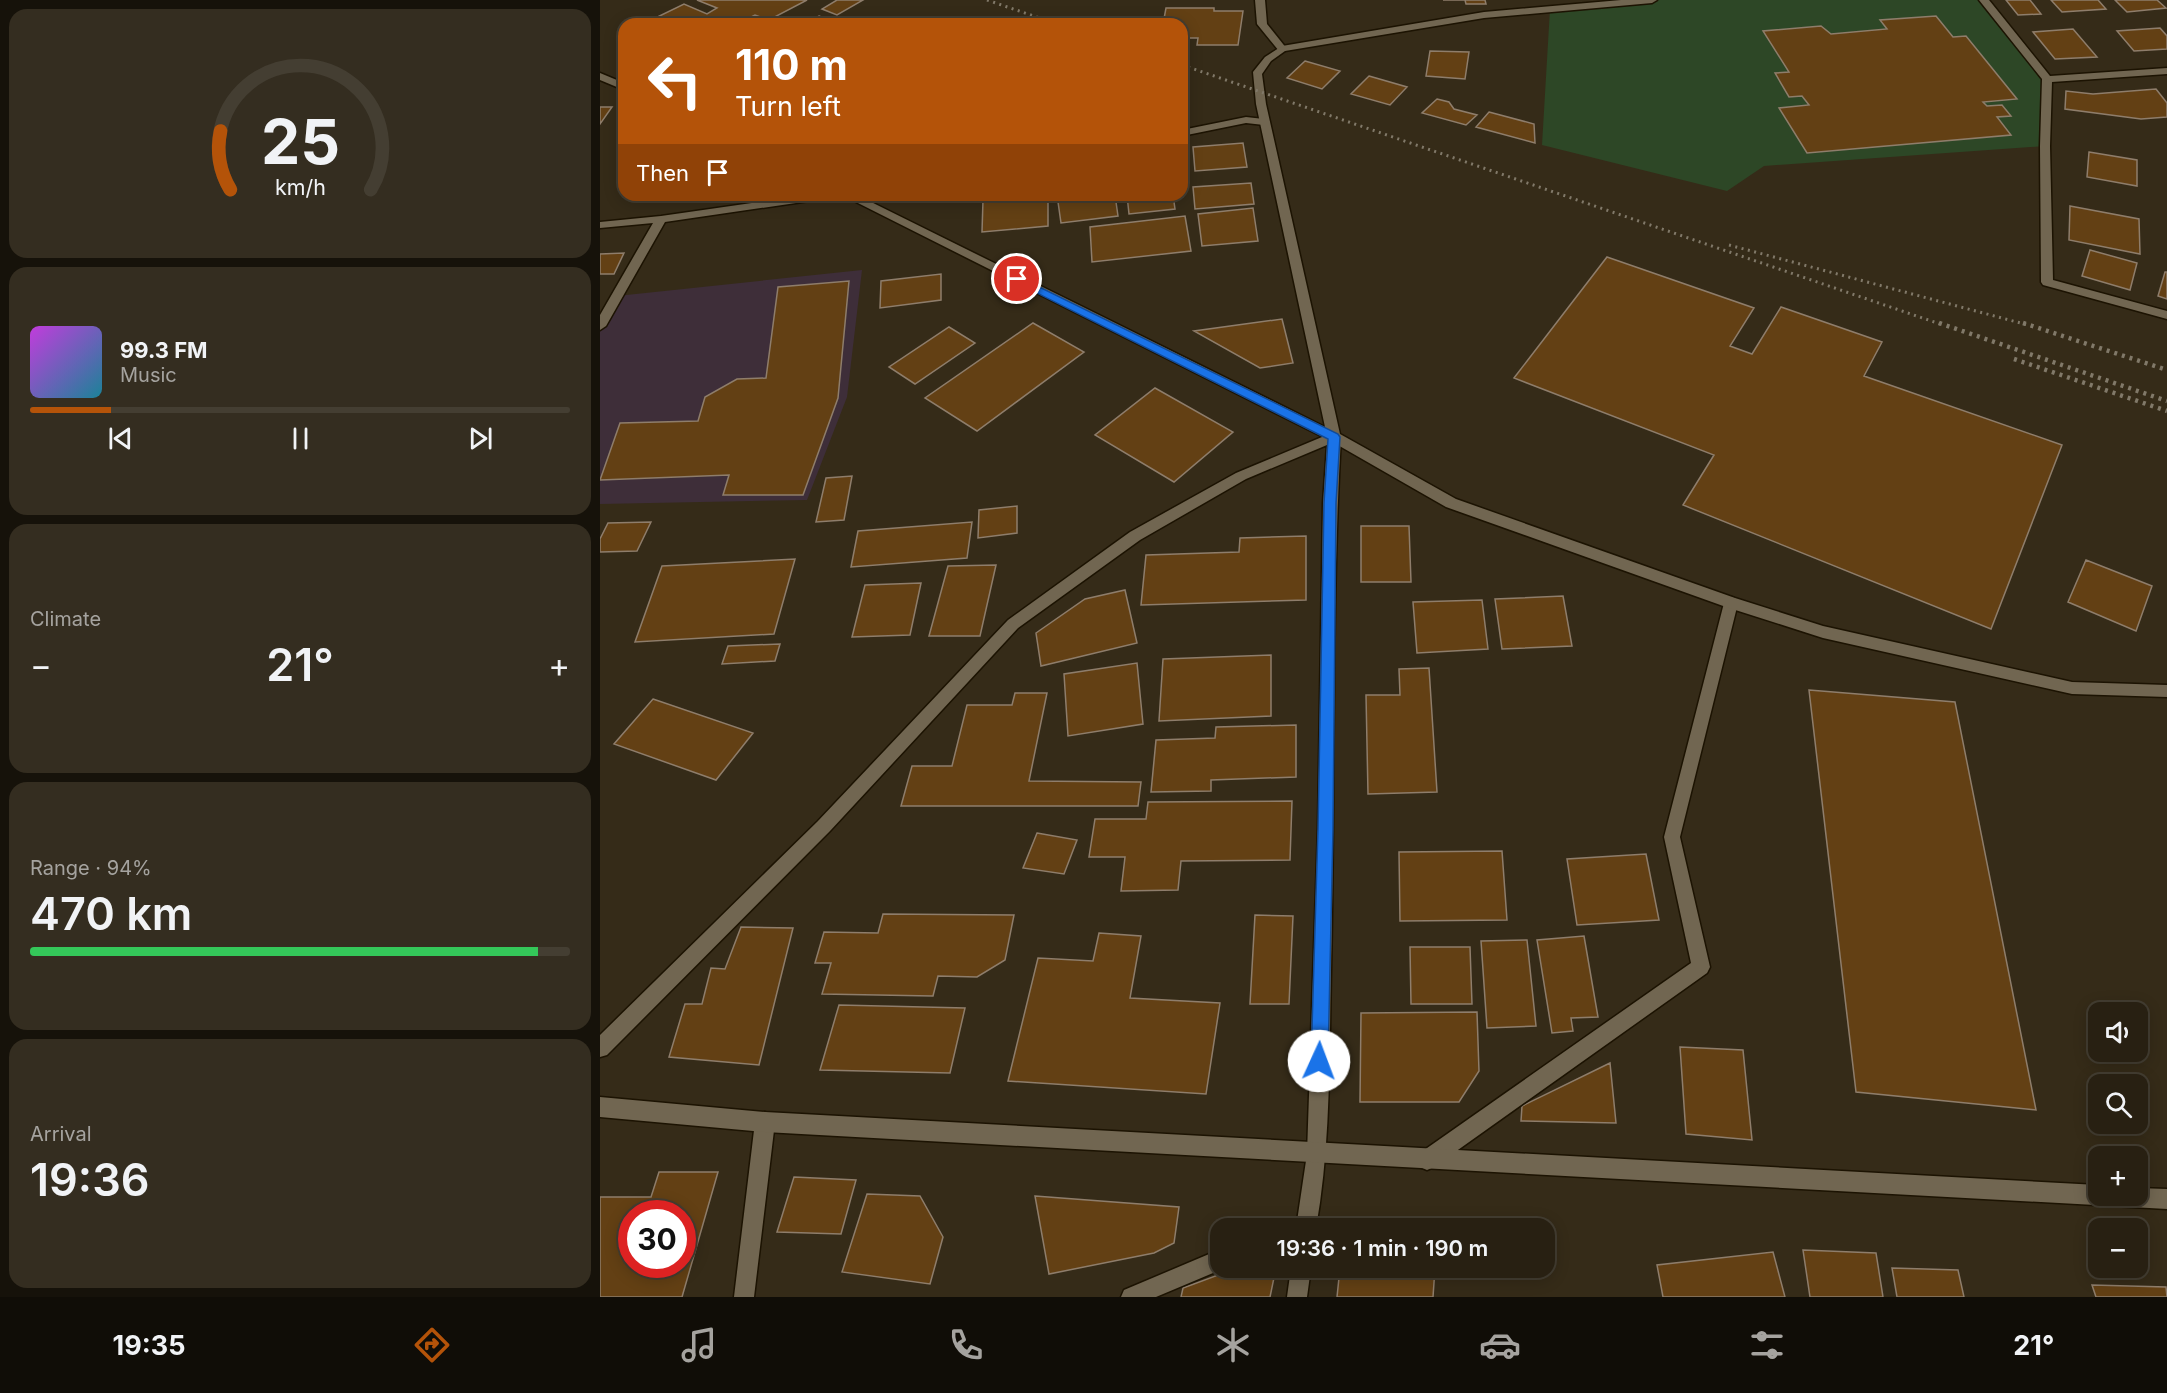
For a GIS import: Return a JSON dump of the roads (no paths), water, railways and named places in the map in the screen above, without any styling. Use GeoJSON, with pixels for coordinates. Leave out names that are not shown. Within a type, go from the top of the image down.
{"type":"FeatureCollection","features":[{"type":"Feature","properties":{"kind":"street"},"geometry":{"type":"LineString","coordinates":[[1260,0],[1262,24],[1282,49]]}},
{"type":"Feature","properties":{"kind":"street"},"geometry":{"type":"LineString","coordinates":[[1304,1218],[1317,1154],[1326,829],[1330,503],[1334,437],[1264,122],[1257,74],[1268,59],[1282,49],[1484,15],[1652,0]]}},
{"type":"Feature","properties":{"kind":"street"},"geometry":{"type":"LineString","coordinates":[[1984,0],[2047,79],[2045,146],[2047,282],[2167,315]]}},
{"type":"Feature","properties":{"kind":"street"},"geometry":{"type":"LineString","coordinates":[[2047,79],[2167,71]]}},
{"type":"Feature","properties":{"kind":"street"},"geometry":{"type":"LineString","coordinates":[[600,75],[618,84]]}},
{"type":"Feature","properties":{"kind":"street"},"geometry":{"type":"LineString","coordinates":[[1188,132],[1246,120],[1264,122]]}},
{"type":"Feature","properties":{"kind":"street"},"geometry":{"type":"LineString","coordinates":[[600,225],[788,201]]}},
{"type":"Feature","properties":{"kind":"street"},"geometry":{"type":"LineString","coordinates":[[860,201],[1334,437],[1451,503],[1731,603],[1823,632],[2072,688],[2167,691]]}},
{"type":"Feature","properties":{"kind":"street"},"geometry":{"type":"LineString","coordinates":[[600,326],[661,219]]}},
{"type":"Feature","properties":{"kind":"street"},"geometry":{"type":"LineString","coordinates":[[600,1048],[824,826],[1013,624],[1135,536],[1241,476],[1334,437]]}},
{"type":"Feature","properties":{"kind":"street"},"geometry":{"type":"LineString","coordinates":[[1427,1160],[1701,967],[1672,837],[1731,603]]}},
{"type":"Feature","properties":{"kind":"street"},"geometry":{"type":"LineString","coordinates":[[600,1107],[765,1122],[2167,1199]]}},
{"type":"Feature","properties":{"kind":"street"},"geometry":{"type":"LineString","coordinates":[[744,1297],[765,1122]]}},
{"type":"Feature","properties":{"kind":"street"},"geometry":{"type":"LineString","coordinates":[[1131,1297],[1210,1264]]}},
{"type":"Feature","properties":{"kind":"street"},"geometry":{"type":"LineString","coordinates":[[1297,1297],[1299,1278]]}},
{"type":"Feature","properties":{"kind":"railway"},"geometry":{"type":"LineString","coordinates":[[987,0],[1040,18]]}},
{"type":"Feature","properties":{"kind":"railway"},"geometry":{"type":"LineString","coordinates":[[1188,67],[1943,325]]}},
{"type":"Feature","properties":{"kind":"railway"},"geometry":{"type":"LineString","coordinates":[[1729,245],[2028,325]]}},
{"type":"Feature","properties":{"kind":"railway"},"geometry":{"type":"LineString","coordinates":[[1939,323],[2167,401]]}},
{"type":"Feature","properties":{"kind":"railway"},"geometry":{"type":"LineString","coordinates":[[2023,323],[2167,370]]}},
{"type":"Feature","properties":{"kind":"railway"},"geometry":{"type":"LineString","coordinates":[[2014,359],[2167,411]]}}]}
